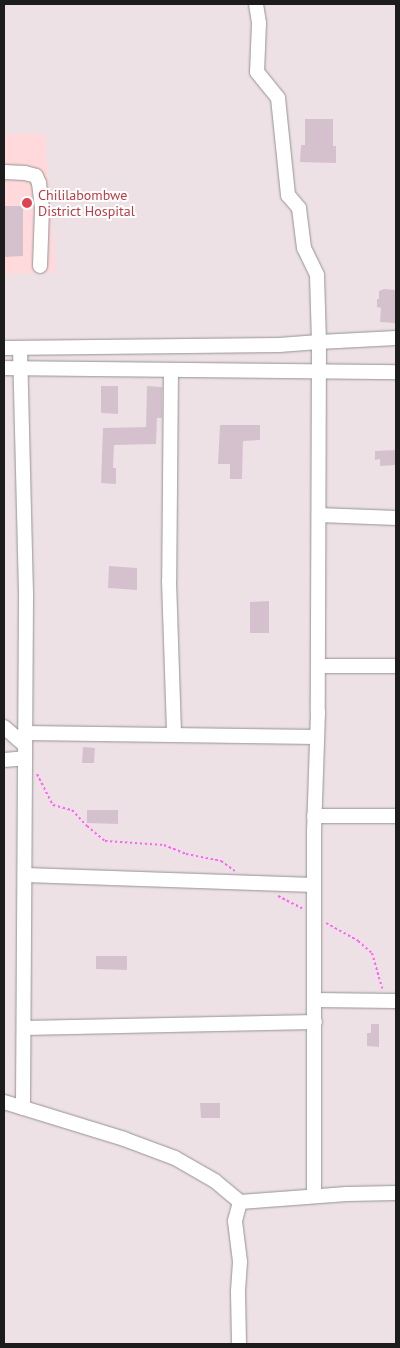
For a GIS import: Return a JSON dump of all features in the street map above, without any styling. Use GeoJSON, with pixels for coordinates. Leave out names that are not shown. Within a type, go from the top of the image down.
{"type":"FeatureCollection","features":[{"type":"Feature","properties":{"kind":"street"},"geometry":{"type":"LineString","coordinates":[[256,4],[259,23],[257,72],[278,98],[288,195],[298,208],[304,248],[317,275],[320,515],[314,816],[314,1196]]}},
{"type":"Feature","properties":{"kind":"street"},"geometry":{"type":"LineString","coordinates":[[4,172],[25,173],[36,176],[39,183],[42,209],[40,266]]}},
{"type":"Feature","properties":{"kind":"street"},"geometry":{"type":"LineString","coordinates":[[4,348],[279,345],[396,338]]}},
{"type":"Feature","properties":{"kind":"street"},"geometry":{"type":"LineString","coordinates":[[20,348],[26,597],[23,1108]]}},
{"type":"Feature","properties":{"kind":"street"},"geometry":{"type":"LineString","coordinates":[[4,368],[396,372]]}},
{"type":"Feature","properties":{"kind":"street"},"geometry":{"type":"LineString","coordinates":[[171,370],[169,581],[174,735]]}},
{"type":"Feature","properties":{"kind":"street"},"geometry":{"type":"LineString","coordinates":[[320,515],[396,518]]}},
{"type":"Feature","properties":{"kind":"street"},"geometry":{"type":"LineString","coordinates":[[318,666],[396,666]]}},
{"type":"Feature","properties":{"kind":"street"},"geometry":{"type":"LineString","coordinates":[[4,726],[25,745]]}},
{"type":"Feature","properties":{"kind":"street"},"geometry":{"type":"LineString","coordinates":[[4,760],[25,745],[174,735],[317,737]]}},
{"type":"Feature","properties":{"kind":"street"},"geometry":{"type":"LineString","coordinates":[[314,816],[396,816]]}},
{"type":"Feature","properties":{"kind":"street"},"geometry":{"type":"LineString","coordinates":[[24,875],[314,885]]}},
{"type":"Feature","properties":{"kind":"street"},"geometry":{"type":"LineString","coordinates":[[315,1000],[396,1001]]}},
{"type":"Feature","properties":{"kind":"street"},"geometry":{"type":"LineString","coordinates":[[24,1028],[315,1022]]}},
{"type":"Feature","properties":{"kind":"street"},"geometry":{"type":"LineString","coordinates":[[4,1102],[124,1138],[175,1158],[215,1181],[240,1202],[314,1196],[396,1193]]}},
{"type":"Feature","properties":{"kind":"street"},"geometry":{"type":"LineString","coordinates":[[239,1344],[238,1292],[240,1262],[235,1221],[240,1202]]}},
{"type":"Feature","properties":{"kind":"shaded area","name":"Chililabombwe District Hospital"},"geometry":{"type":"Polygon","coordinates":[[[4,134],[45,134],[56,273],[4,274],[4,134]]]}},
{"type":"Feature","properties":{"kind":"building"},"geometry":{"type":"Polygon","coordinates":[[[305,119],[333,119],[333,146],[336,146],[336,163],[300,162],[301,145],[305,145],[305,119]]]}},
{"type":"Feature","properties":{"kind":"building"},"geometry":{"type":"Polygon","coordinates":[[[4,206],[23,206],[23,256],[4,257],[4,206]]]}},
{"type":"Feature","properties":{"kind":"building"},"geometry":{"type":"Polygon","coordinates":[[[384,289],[396,290],[395,323],[380,322],[381,308],[377,307],[377,299],[379,299],[379,291],[384,289]]]}},
{"type":"Feature","properties":{"kind":"building"},"geometry":{"type":"Polygon","coordinates":[[[101,386],[118,386],[118,414],[101,413],[101,386]]]}},
{"type":"Feature","properties":{"kind":"building"},"geometry":{"type":"Polygon","coordinates":[[[147,386],[162,387],[162,418],[157,418],[156,444],[114,445],[113,468],[116,468],[116,484],[101,483],[103,428],[146,427],[147,386]]]}},
{"type":"Feature","properties":{"kind":"building"},"geometry":{"type":"Polygon","coordinates":[[[220,425],[260,425],[260,440],[243,441],[242,479],[230,479],[230,464],[218,464],[220,425]]]}},
{"type":"Feature","properties":{"kind":"building"},"geometry":{"type":"Polygon","coordinates":[[[396,450],[396,465],[380,466],[380,459],[375,460],[375,451],[396,450]]]}},
{"type":"Feature","properties":{"kind":"building"},"geometry":{"type":"Polygon","coordinates":[[[109,566],[137,568],[137,590],[108,588],[109,566]]]}},
{"type":"Feature","properties":{"kind":"building"},"geometry":{"type":"Polygon","coordinates":[[[269,601],[269,633],[250,633],[250,602],[269,601]]]}},
{"type":"Feature","properties":{"kind":"building"},"geometry":{"type":"Polygon","coordinates":[[[83,747],[95,748],[94,763],[82,763],[83,747]]]}},
{"type":"Feature","properties":{"kind":"building"},"geometry":{"type":"Polygon","coordinates":[[[87,810],[118,810],[118,824],[87,823],[87,810]]]}},
{"type":"Feature","properties":{"kind":"building"},"geometry":{"type":"Polygon","coordinates":[[[96,956],[127,956],[127,970],[96,969],[96,956]]]}},
{"type":"Feature","properties":{"kind":"building"},"geometry":{"type":"Polygon","coordinates":[[[371,1024],[379,1024],[379,1047],[367,1046],[367,1033],[371,1033],[371,1024]]]}},
{"type":"Feature","properties":{"kind":"building"},"geometry":{"type":"Polygon","coordinates":[[[200,1103],[220,1103],[220,1118],[201,1118],[200,1103]]]}},
{"type":"Feature","properties":{"kind":"place","name":"Chililabombwe District Hospital"},"geometry":{"type":"Point","coordinates":[27,203]}}]}
